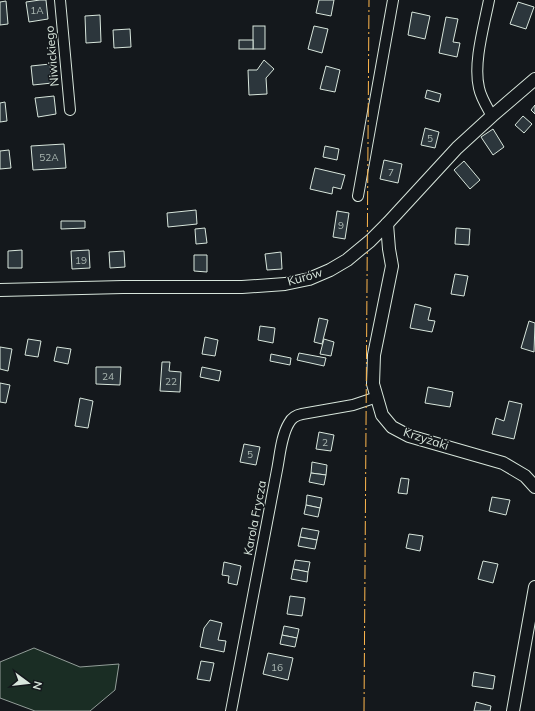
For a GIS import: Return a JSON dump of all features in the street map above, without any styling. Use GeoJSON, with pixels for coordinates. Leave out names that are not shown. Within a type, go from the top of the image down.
{"type":"FeatureCollection","features":[{"type":"Feature","properties":{"kind":"street","name":"Niwickiego"},"geometry":{"type":"LineString","coordinates":[[60,0],[70,110]]}},
{"type":"Feature","properties":{"kind":"street"},"geometry":{"type":"LineString","coordinates":[[358,196],[393,0]]}},
{"type":"Feature","properties":{"kind":"street"},"geometry":{"type":"LineString","coordinates":[[488,0],[477,76],[479,89],[492,116]]}},
{"type":"Feature","properties":{"kind":"street","name":"Kurów"},"geometry":{"type":"LineString","coordinates":[[0,290],[123,287],[242,287],[285,284],[309,279],[330,270],[347,260],[370,241],[457,148],[535,79]]}},
{"type":"Feature","properties":{"kind":"street","name":"Krzyżaki"},"geometry":{"type":"LineString","coordinates":[[387,224],[388,249],[392,266],[374,355],[373,384],[382,416],[392,427],[408,436],[503,463],[525,476],[535,487]]}},
{"type":"Feature","properties":{"kind":"street"},"geometry":{"type":"LineString","coordinates":[[370,241],[388,249]]}},
{"type":"Feature","properties":{"kind":"street","name":"Karola Frycza"},"geometry":{"type":"LineString","coordinates":[[231,711],[278,464],[289,422],[296,416],[302,414],[353,406],[377,397]]}},
{"type":"Feature","properties":{"kind":"street"},"geometry":{"type":"LineString","coordinates":[[513,711],[535,587]]}},
{"type":"Feature","properties":{"kind":"green space"},"geometry":{"type":"Polygon","coordinates":[[[34,648],[80,667],[119,664],[115,690],[90,711],[35,711],[0,698],[0,662],[34,648]]]}},
{"type":"Feature","properties":{"kind":"building"},"geometry":{"type":"Polygon","coordinates":[[[46,0],[48,19],[29,22],[26,2],[46,0]]]}},
{"type":"Feature","properties":{"kind":"building"},"geometry":{"type":"Polygon","coordinates":[[[319,0],[334,0],[331,16],[316,13],[319,0]]]}},
{"type":"Feature","properties":{"kind":"building"},"geometry":{"type":"Polygon","coordinates":[[[6,1],[8,24],[0,25],[0,2],[6,1]]]}},
{"type":"Feature","properties":{"kind":"building"},"geometry":{"type":"Polygon","coordinates":[[[518,2],[534,7],[526,29],[510,24],[518,2]]]}},
{"type":"Feature","properties":{"kind":"building"},"geometry":{"type":"Polygon","coordinates":[[[412,12],[430,16],[425,39],[408,35],[412,12]]]}},
{"type":"Feature","properties":{"kind":"building"},"geometry":{"type":"Polygon","coordinates":[[[100,15],[101,42],[86,43],[85,16],[100,15]]]}},
{"type":"Feature","properties":{"kind":"building"},"geometry":{"type":"Polygon","coordinates":[[[446,17],[458,19],[453,42],[460,43],[457,57],[439,53],[446,17]]]}},
{"type":"Feature","properties":{"kind":"building"},"geometry":{"type":"Polygon","coordinates":[[[253,26],[265,26],[265,49],[253,49],[253,26]]]}},
{"type":"Feature","properties":{"kind":"building"},"geometry":{"type":"Polygon","coordinates":[[[314,26],[328,29],[322,53],[308,49],[314,26]]]}},
{"type":"Feature","properties":{"kind":"building"},"geometry":{"type":"Polygon","coordinates":[[[130,29],[131,47],[114,48],[113,30],[130,29]]]}},
{"type":"Feature","properties":{"kind":"building"},"geometry":{"type":"Polygon","coordinates":[[[239,40],[253,40],[253,49],[239,49],[239,40]]]}},
{"type":"Feature","properties":{"kind":"building"},"geometry":{"type":"Polygon","coordinates":[[[264,60],[274,69],[266,78],[267,94],[249,95],[248,70],[257,70],[264,60]]]}},
{"type":"Feature","properties":{"kind":"building"},"geometry":{"type":"Polygon","coordinates":[[[50,64],[52,83],[33,85],[31,66],[50,64]]]}},
{"type":"Feature","properties":{"kind":"building"},"geometry":{"type":"Polygon","coordinates":[[[326,66],[340,70],[335,92],[320,89],[326,66]]]}},
{"type":"Feature","properties":{"kind":"building"},"geometry":{"type":"Polygon","coordinates":[[[427,90],[441,94],[439,102],[425,98],[427,90]]]}},
{"type":"Feature","properties":{"kind":"building"},"geometry":{"type":"Polygon","coordinates":[[[54,96],[56,114],[38,117],[35,98],[54,96]]]}},
{"type":"Feature","properties":{"kind":"building"},"geometry":{"type":"Polygon","coordinates":[[[5,102],[7,121],[0,122],[0,103],[5,102]]]}},
{"type":"Feature","properties":{"kind":"building"},"geometry":{"type":"Polygon","coordinates":[[[535,105],[535,114],[531,110],[535,105]]]}},
{"type":"Feature","properties":{"kind":"building"},"geometry":{"type":"Polygon","coordinates":[[[523,116],[532,124],[524,133],[515,125],[523,116]]]}},
{"type":"Feature","properties":{"kind":"building"},"geometry":{"type":"Polygon","coordinates":[[[425,128],[439,132],[435,148],[421,145],[425,128]]]}},
{"type":"Feature","properties":{"kind":"building"},"geometry":{"type":"Polygon","coordinates":[[[493,129],[504,147],[493,155],[481,137],[493,129]]]}},
{"type":"Feature","properties":{"kind":"building"},"geometry":{"type":"Polygon","coordinates":[[[64,144],[66,168],[33,170],[31,146],[64,144]]]}},
{"type":"Feature","properties":{"kind":"building"},"geometry":{"type":"Polygon","coordinates":[[[325,146],[339,149],[337,160],[323,157],[325,146]]]}},
{"type":"Feature","properties":{"kind":"building"},"geometry":{"type":"Polygon","coordinates":[[[9,150],[11,168],[0,169],[0,151],[9,150]]]}},
{"type":"Feature","properties":{"kind":"building"},"geometry":{"type":"Polygon","coordinates":[[[384,160],[402,164],[398,183],[380,179],[384,160]]]}},
{"type":"Feature","properties":{"kind":"building"},"geometry":{"type":"Polygon","coordinates":[[[464,161],[480,180],[470,189],[454,170],[464,161]]]}},
{"type":"Feature","properties":{"kind":"building"},"geometry":{"type":"Polygon","coordinates":[[[315,168],[345,175],[341,189],[333,187],[332,194],[310,189],[315,168]]]}},
{"type":"Feature","properties":{"kind":"building"},"geometry":{"type":"Polygon","coordinates":[[[196,210],[197,224],[168,227],[167,213],[196,210]]]}},
{"type":"Feature","properties":{"kind":"building"},"geometry":{"type":"Polygon","coordinates":[[[337,211],[349,213],[345,239],[333,237],[337,211]]]}},
{"type":"Feature","properties":{"kind":"building"},"geometry":{"type":"Polygon","coordinates":[[[61,221],[85,221],[85,228],[61,229],[61,221]]]}},
{"type":"Feature","properties":{"kind":"building"},"geometry":{"type":"Polygon","coordinates":[[[205,228],[207,243],[196,244],[195,229],[205,228]]]}},
{"type":"Feature","properties":{"kind":"building"},"geometry":{"type":"Polygon","coordinates":[[[456,228],[470,229],[469,245],[455,244],[456,228]]]}},
{"type":"Feature","properties":{"kind":"building"},"geometry":{"type":"Polygon","coordinates":[[[22,250],[22,268],[8,268],[8,251],[22,250]]]}},
{"type":"Feature","properties":{"kind":"building"},"geometry":{"type":"Polygon","coordinates":[[[89,250],[90,268],[72,269],[71,251],[89,250]]]}},
{"type":"Feature","properties":{"kind":"building"},"geometry":{"type":"Polygon","coordinates":[[[124,251],[125,267],[110,268],[109,252],[124,251]]]}},
{"type":"Feature","properties":{"kind":"building"},"geometry":{"type":"Polygon","coordinates":[[[281,252],[282,269],[267,270],[265,254],[281,252]]]}},
{"type":"Feature","properties":{"kind":"building"},"geometry":{"type":"Polygon","coordinates":[[[194,255],[207,255],[207,272],[194,271],[194,255]]]}},
{"type":"Feature","properties":{"kind":"building"},"geometry":{"type":"Polygon","coordinates":[[[455,274],[468,276],[464,296],[451,294],[455,274]]]}},
{"type":"Feature","properties":{"kind":"building"},"geometry":{"type":"Polygon","coordinates":[[[415,304],[431,308],[428,320],[435,321],[432,332],[410,328],[415,304]]]}},
{"type":"Feature","properties":{"kind":"building"},"geometry":{"type":"Polygon","coordinates":[[[319,318],[328,320],[322,344],[314,342],[319,318]]]}},
{"type":"Feature","properties":{"kind":"building"},"geometry":{"type":"Polygon","coordinates":[[[529,321],[535,323],[534,352],[521,348],[529,321]]]}},
{"type":"Feature","properties":{"kind":"building"},"geometry":{"type":"Polygon","coordinates":[[[260,326],[275,328],[273,343],[258,340],[260,326]]]}},
{"type":"Feature","properties":{"kind":"building"},"geometry":{"type":"Polygon","coordinates":[[[205,337],[218,340],[215,356],[202,354],[205,337]]]}},
{"type":"Feature","properties":{"kind":"building"},"geometry":{"type":"Polygon","coordinates":[[[28,339],[41,341],[38,357],[25,355],[28,339]]]}},
{"type":"Feature","properties":{"kind":"building"},"geometry":{"type":"Polygon","coordinates":[[[324,339],[334,342],[331,356],[320,354],[324,339]]]}},
{"type":"Feature","properties":{"kind":"building"},"geometry":{"type":"Polygon","coordinates":[[[0,347],[12,349],[8,371],[0,369],[0,347]]]}},
{"type":"Feature","properties":{"kind":"building"},"geometry":{"type":"Polygon","coordinates":[[[57,347],[71,349],[68,364],[54,361],[57,347]]]}},
{"type":"Feature","properties":{"kind":"building"},"geometry":{"type":"Polygon","coordinates":[[[299,353],[326,358],[324,366],[297,360],[299,353]]]}},
{"type":"Feature","properties":{"kind":"building"},"geometry":{"type":"Polygon","coordinates":[[[271,354],[291,358],[290,365],[270,361],[271,354]]]}},
{"type":"Feature","properties":{"kind":"building"},"geometry":{"type":"Polygon","coordinates":[[[162,362],[170,362],[169,371],[181,372],[180,392],[160,391],[162,362]]]}},
{"type":"Feature","properties":{"kind":"building"},"geometry":{"type":"Polygon","coordinates":[[[96,367],[121,367],[120,385],[96,384],[96,367]]]}},
{"type":"Feature","properties":{"kind":"building"},"geometry":{"type":"Polygon","coordinates":[[[202,367],[221,371],[219,381],[200,377],[202,367]]]}},
{"type":"Feature","properties":{"kind":"building"},"geometry":{"type":"Polygon","coordinates":[[[0,383],[10,385],[6,403],[0,402],[0,383]]]}},
{"type":"Feature","properties":{"kind":"building"},"geometry":{"type":"Polygon","coordinates":[[[428,387],[453,392],[450,407],[425,403],[428,387]]]}},
{"type":"Feature","properties":{"kind":"building"},"geometry":{"type":"Polygon","coordinates":[[[80,398],[93,401],[88,428],[75,426],[80,398]]]}},
{"type":"Feature","properties":{"kind":"building"},"geometry":{"type":"Polygon","coordinates":[[[509,401],[522,404],[514,439],[492,434],[496,418],[504,421],[509,401]]]}},
{"type":"Feature","properties":{"kind":"building"},"geometry":{"type":"Polygon","coordinates":[[[319,432],[334,435],[331,451],[316,449],[319,432]]]}},
{"type":"Feature","properties":{"kind":"building"},"geometry":{"type":"Polygon","coordinates":[[[244,444],[260,447],[256,465],[240,462],[244,444]]]}},
{"type":"Feature","properties":{"kind":"building"},"geometry":{"type":"Polygon","coordinates":[[[312,462],[327,465],[326,475],[311,473],[312,462]]]}},
{"type":"Feature","properties":{"kind":"building"},"geometry":{"type":"Polygon","coordinates":[[[311,473],[326,475],[324,485],[309,482],[311,473]]]}},
{"type":"Feature","properties":{"kind":"building"},"geometry":{"type":"Polygon","coordinates":[[[401,478],[409,479],[407,494],[398,493],[401,478]]]}},
{"type":"Feature","properties":{"kind":"building"},"geometry":{"type":"Polygon","coordinates":[[[307,495],[322,498],[320,508],[306,505],[307,495]]]}},
{"type":"Feature","properties":{"kind":"building"},"geometry":{"type":"Polygon","coordinates":[[[492,497],[510,500],[506,515],[489,511],[492,497]]]}},
{"type":"Feature","properties":{"kind":"building"},"geometry":{"type":"Polygon","coordinates":[[[306,505],[320,508],[318,517],[304,514],[306,505]]]}},
{"type":"Feature","properties":{"kind":"building"},"geometry":{"type":"Polygon","coordinates":[[[302,528],[319,531],[317,540],[300,537],[302,528]]]}},
{"type":"Feature","properties":{"kind":"building"},"geometry":{"type":"Polygon","coordinates":[[[409,534],[423,536],[420,551],[406,548],[409,534]]]}},
{"type":"Feature","properties":{"kind":"building"},"geometry":{"type":"Polygon","coordinates":[[[300,537],[317,540],[315,549],[298,546],[300,537]]]}},
{"type":"Feature","properties":{"kind":"building"},"geometry":{"type":"Polygon","coordinates":[[[295,560],[310,562],[308,572],[293,569],[295,560]]]}},
{"type":"Feature","properties":{"kind":"building"},"geometry":{"type":"Polygon","coordinates":[[[483,561],[498,564],[493,583],[478,579],[483,561]]]}},
{"type":"Feature","properties":{"kind":"building"},"geometry":{"type":"Polygon","coordinates":[[[224,562],[241,566],[237,585],[228,583],[229,576],[222,575],[224,562]]]}},
{"type":"Feature","properties":{"kind":"building"},"geometry":{"type":"Polygon","coordinates":[[[293,569],[308,572],[307,582],[291,579],[293,569]]]}},
{"type":"Feature","properties":{"kind":"building"},"geometry":{"type":"Polygon","coordinates":[[[290,596],[305,598],[302,616],[287,614],[290,596]]]}},
{"type":"Feature","properties":{"kind":"building"},"geometry":{"type":"Polygon","coordinates":[[[210,620],[222,623],[218,640],[226,641],[224,652],[200,647],[204,628],[210,620]]]}},
{"type":"Feature","properties":{"kind":"building"},"geometry":{"type":"Polygon","coordinates":[[[284,626],[299,629],[297,638],[282,635],[284,626]]]}},
{"type":"Feature","properties":{"kind":"building"},"geometry":{"type":"Polygon","coordinates":[[[282,635],[297,638],[295,647],[280,644],[282,635]]]}},
{"type":"Feature","properties":{"kind":"building"},"geometry":{"type":"Polygon","coordinates":[[[268,653],[293,658],[288,680],[263,674],[268,653]]]}},
{"type":"Feature","properties":{"kind":"building"},"geometry":{"type":"Polygon","coordinates":[[[201,661],[214,663],[210,681],[197,679],[201,661]]]}},
{"type":"Feature","properties":{"kind":"building"},"geometry":{"type":"Polygon","coordinates":[[[474,672],[495,676],[493,689],[472,686],[474,672]]]}},
{"type":"Feature","properties":{"kind":"building"},"geometry":{"type":"Polygon","coordinates":[[[476,702],[491,706],[490,711],[474,711],[476,702]]]}},
{"type":"Feature","properties":{"kind":"power"},"geometry":{"type":"LineString","coordinates":[[364,711],[369,0]]}}]}
